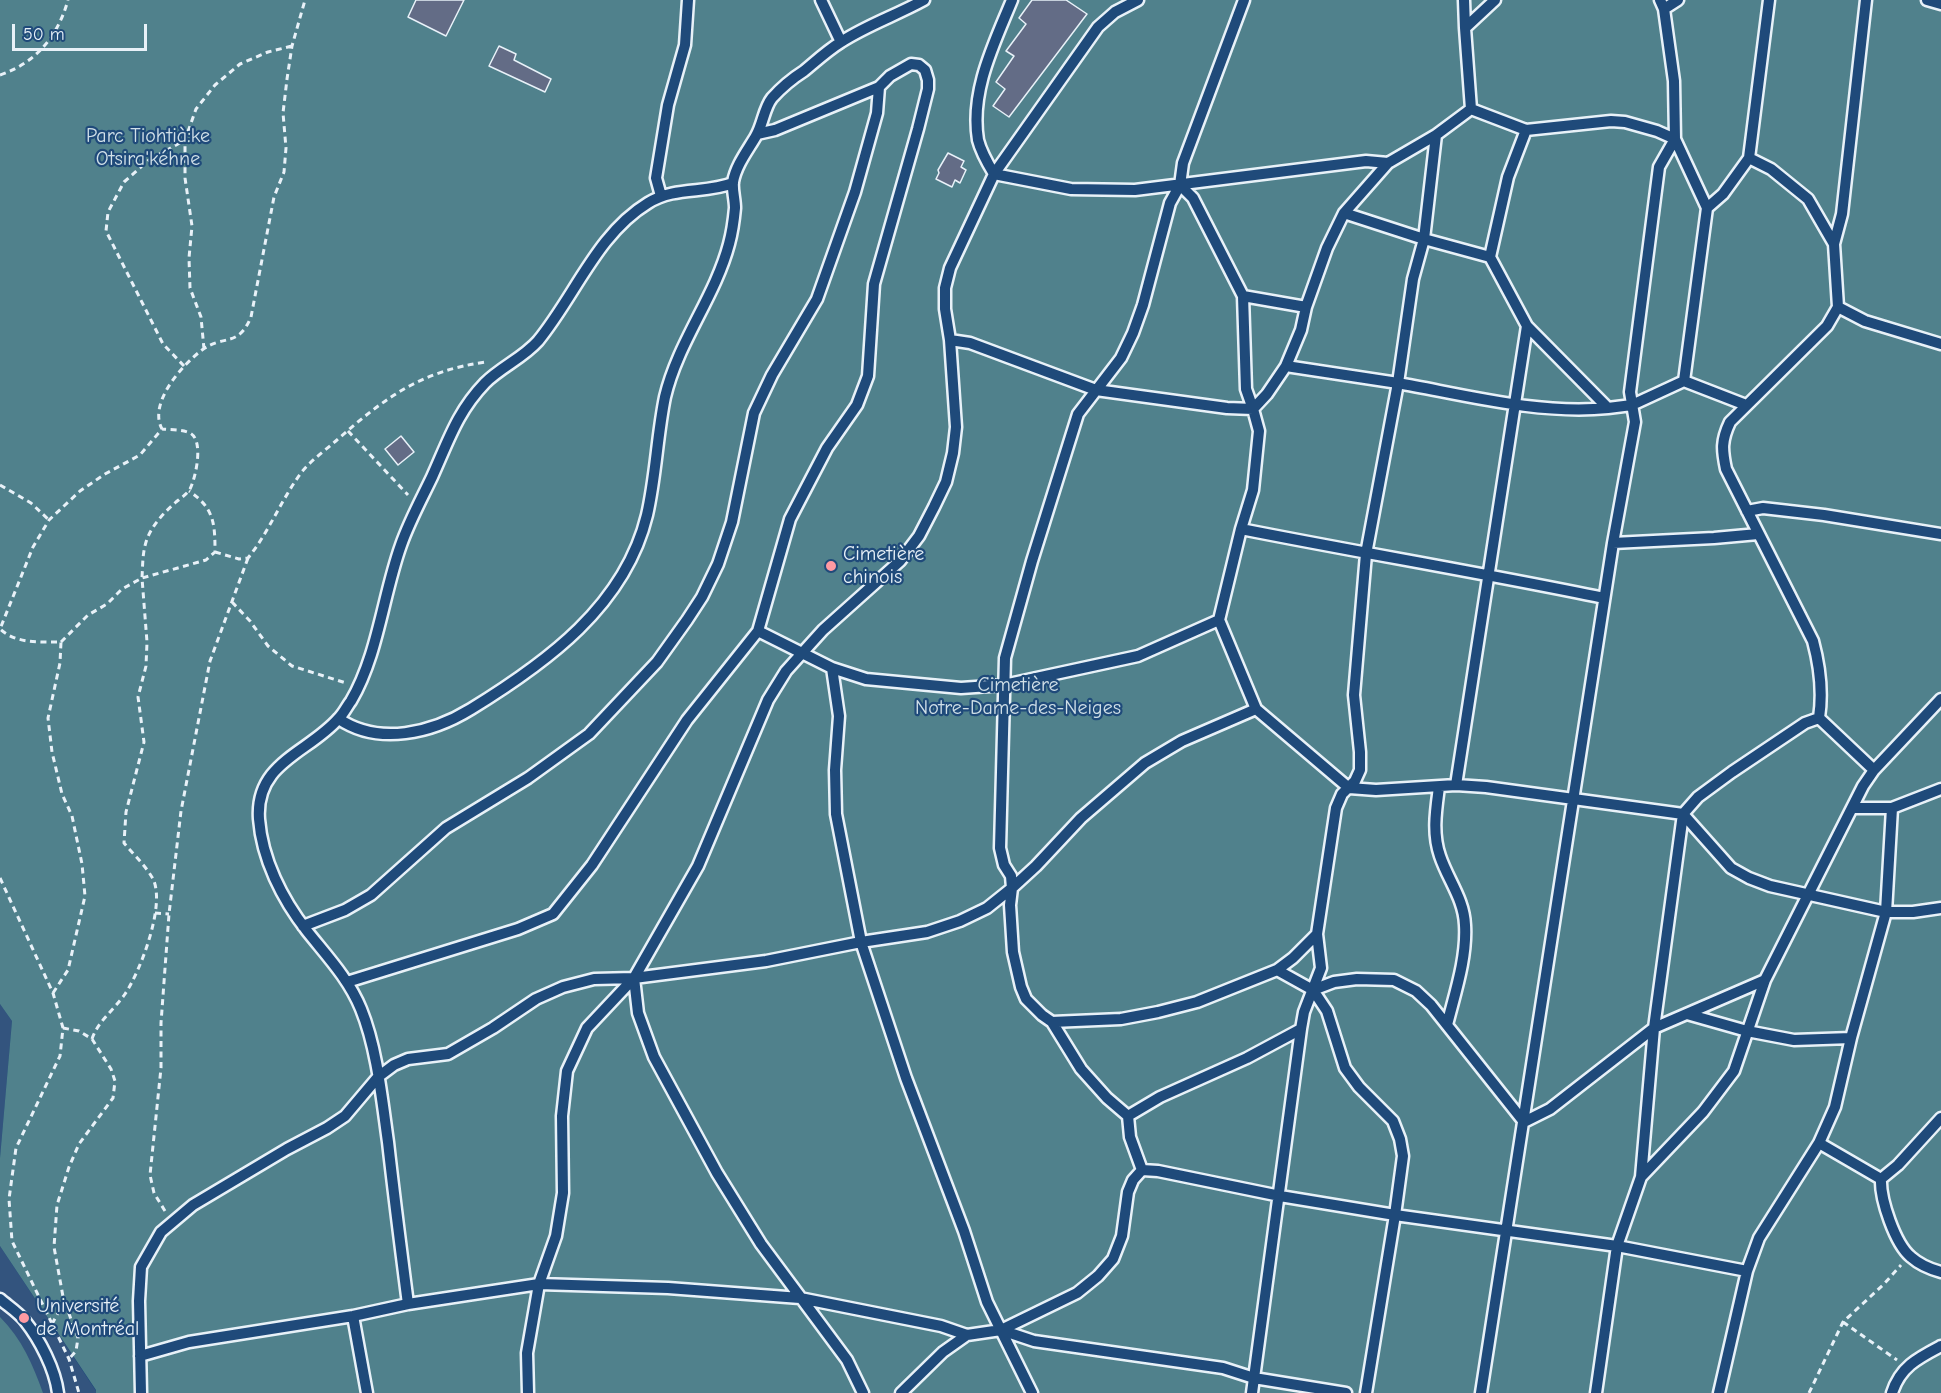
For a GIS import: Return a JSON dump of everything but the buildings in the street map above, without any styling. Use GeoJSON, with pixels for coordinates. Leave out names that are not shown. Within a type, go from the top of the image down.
{"type":"FeatureCollection","features":[{"type":"Feature","properties":{"kind":"lane"},"geometry":{"type":"LineString","coordinates":[[661,196],[656,178],[668,105],[685,45],[688,0]]}},
{"type":"Feature","properties":{"kind":"lane"},"geometry":{"type":"LineString","coordinates":[[821,0],[841,42]]}},
{"type":"Feature","properties":{"kind":"lane"},"geometry":{"type":"LineString","coordinates":[[339,719],[350,726],[385,734],[409,734],[432,728],[457,718],[497,692],[563,645],[585,625],[605,600],[638,543],[647,515],[665,396],[684,342],[716,278],[729,244],[735,208],[733,183],[771,99],[797,75],[841,42],[922,0]]}},
{"type":"Feature","properties":{"kind":"lane"},"geometry":{"type":"LineString","coordinates":[[994,174],[979,142],[976,117],[979,86],[1012,0]]}},
{"type":"Feature","properties":{"kind":"lane"},"geometry":{"type":"LineString","coordinates":[[528,1393],[527,1353],[539,1284],[556,1236],[563,1193],[562,1116],[567,1071],[587,1028],[634,978],[698,866],[768,700],[786,671],[823,630],[900,561],[919,536],[946,482],[956,428],[950,340],[945,309],[945,288],[950,268],[994,174],[1098,27],[1115,12],[1138,0]]}},
{"type":"Feature","properties":{"kind":"lane"},"geometry":{"type":"LineString","coordinates":[[1143,1170],[1130,1137],[1128,1116],[1107,1098],[1081,1070],[1052,1022],[1026,999],[1020,987],[1013,952],[1011,876],[1004,865],[1000,848],[1005,658],[1035,549],[1078,414],[1121,358],[1133,333],[1143,305],[1170,203],[1180,185],[1183,163],[1244,0]]}},
{"type":"Feature","properties":{"kind":"lane"},"geometry":{"type":"LineString","coordinates":[[1464,0],[1471,110]]}},
{"type":"Feature","properties":{"kind":"lane"},"geometry":{"type":"LineString","coordinates":[[1465,28],[1495,0]]}},
{"type":"Feature","properties":{"kind":"lane"},"geometry":{"type":"LineString","coordinates":[[1678,0],[1662,4],[1674,81],[1675,139],[1707,208],[1684,381]]}},
{"type":"Feature","properties":{"kind":"lane"},"geometry":{"type":"LineString","coordinates":[[1707,208],[1723,194],[1749,158],[1769,0]]}},
{"type":"Feature","properties":{"kind":"lane"},"geometry":{"type":"LineString","coordinates":[[1819,718],[1822,699],[1819,664],[1813,641],[1726,469],[1723,436],[1730,422],[1746,405],[1827,326],[1838,307],[1834,244],[1842,214],[1866,0]]}},
{"type":"Feature","properties":{"kind":"lane"},"geometry":{"type":"LineString","coordinates":[[1927,0],[1941,4]]}},
{"type":"Feature","properties":{"kind":"lane"},"geometry":{"type":"LineString","coordinates":[[347,982],[518,929],[553,914],[592,865],[687,720],[759,631],[790,519],[828,448],[857,405],[868,376],[874,284],[918,129],[928,80],[925,70],[919,65],[911,64],[890,76],[879,87],[775,130],[757,134]]}},
{"type":"Feature","properties":{"kind":"lane"},"geometry":{"type":"LineString","coordinates":[[303,926],[345,910],[371,895],[446,828],[528,778],[589,734],[657,662],[687,620],[702,597],[718,564],[732,522],[753,413],[772,375],[817,299],[832,258],[855,192],[877,113],[879,87]]}},
{"type":"Feature","properties":{"kind":"lane"},"geometry":{"type":"LineString","coordinates":[[950,340],[970,343],[1095,390],[1227,408],[1252,409],[1267,394],[1286,366],[1301,330],[1306,307],[1328,248],[1344,213],[1388,163],[1436,135],[1471,110]]}},
{"type":"Feature","properties":{"kind":"lane"},"geometry":{"type":"LineString","coordinates":[[1471,110],[1526,130],[1611,121],[1625,122],[1675,139]]}},
{"type":"Feature","properties":{"kind":"lane"},"geometry":{"type":"LineString","coordinates":[[1526,130],[1508,177],[1490,257],[1527,326],[1608,408]]}},
{"type":"Feature","properties":{"kind":"lane"},"geometry":{"type":"LineString","coordinates":[[1252,1393],[1280,1196],[1300,1029],[1321,968],[1317,934],[1330,860],[1336,808],[1342,794],[1355,781],[1360,770],[1354,695],[1366,554],[1398,383],[1413,279],[1424,239],[1436,135]]}},
{"type":"Feature","properties":{"kind":"lane"},"geometry":{"type":"LineString","coordinates":[[1481,1393],[1604,598],[1635,422],[1630,392],[1659,167],[1675,139]]}},
{"type":"Feature","properties":{"kind":"lane"},"geometry":{"type":"LineString","coordinates":[[1749,158],[1771,169],[1808,199],[1834,244]]}},
{"type":"Feature","properties":{"kind":"lane"},"geometry":{"type":"LineString","coordinates":[[994,174],[1071,189],[1134,190],[1366,161],[1388,163]]}},
{"type":"Feature","properties":{"kind":"lane"},"geometry":{"type":"LineString","coordinates":[[408,1304],[378,1077],[369,1030],[361,1007],[347,982],[303,926],[276,879],[265,854],[259,807],[262,791],[268,778],[279,766],[339,719],[357,687],[374,643],[401,545],[460,414],[488,380],[526,352],[538,340],[596,255],[629,217],[661,196],[689,189],[722,187],[733,183]]}},
{"type":"Feature","properties":{"kind":"lane"},"geometry":{"type":"LineString","coordinates":[[1180,185],[1193,198],[1243,296],[1246,389],[1259,431],[1253,490],[1219,620],[1256,709],[1349,788],[1376,790],[1456,785],[1486,787],[1683,814],[1731,868],[1770,886],[1886,912],[1913,912],[1941,908]]}},
{"type":"Feature","properties":{"kind":"lane"},"geometry":{"type":"LineString","coordinates":[[1344,213],[1424,239],[1490,257]]}},
{"type":"Feature","properties":{"kind":"lane"},"geometry":{"type":"LineString","coordinates":[[1243,296],[1306,307]]}},
{"type":"Feature","properties":{"kind":"lane"},"geometry":{"type":"LineString","coordinates":[[1838,307],[1865,321],[1941,344]]}},
{"type":"Feature","properties":{"kind":"lane"},"geometry":{"type":"LineString","coordinates":[[1456,785],[1527,326]]}},
{"type":"Feature","properties":{"kind":"lane"},"geometry":{"type":"LineString","coordinates":[[1286,366],[1398,383],[1514,405],[1590,410],[1632,405],[1684,381],[1746,405]]}},
{"type":"Feature","properties":{"kind":"lane"},"geometry":{"type":"LineString","coordinates":[[1747,511],[1763,508],[1941,534]]}},
{"type":"Feature","properties":{"kind":"lane"},"geometry":{"type":"LineString","coordinates":[[1241,529],[1366,554],[1488,574],[1604,598]]}},
{"type":"Feature","properties":{"kind":"lane"},"geometry":{"type":"LineString","coordinates":[[1613,543],[1758,534]]}},
{"type":"Feature","properties":{"kind":"lane"},"geometry":{"type":"LineString","coordinates":[[759,631],[832,668],[866,678],[961,688],[1004,684],[1138,656],[1219,620]]}},
{"type":"Feature","properties":{"kind":"lane"},"geometry":{"type":"LineString","coordinates":[[832,668],[839,716],[835,770],[836,814],[861,942],[906,1078],[964,1231],[987,1302],[1032,1393]]}},
{"type":"Feature","properties":{"kind":"lane"},"geometry":{"type":"LineString","coordinates":[[1641,1177],[1703,1112],[1734,1071],[1765,980],[1863,786],[1874,770],[1941,699]]}},
{"type":"Feature","properties":{"kind":"lane"},"geometry":{"type":"LineString","coordinates":[[141,1393],[138,1301],[141,1267],[161,1232],[193,1205],[345,1116],[378,1077],[394,1065],[408,1059],[448,1054],[493,1028],[536,999],[563,987],[594,979],[634,978],[766,961],[861,942],[927,932],[960,921],[987,908],[1012,888],[1081,818],[1145,763],[1182,741],[1256,709]]}},
{"type":"Feature","properties":{"kind":"lane"},"geometry":{"type":"LineString","coordinates":[[1819,718],[1874,770]]}},
{"type":"Feature","properties":{"kind":"lane"},"geometry":{"type":"LineString","coordinates":[[1596,1393],[1617,1246],[1641,1177],[1654,1028],[1683,814],[1698,797],[1732,772],[1805,723],[1819,718]]}},
{"type":"Feature","properties":{"kind":"lane"},"geometry":{"type":"LineString","coordinates":[[1439,787],[1435,834],[1440,856],[1459,894],[1465,924],[1464,951],[1447,1025]]}},
{"type":"Feature","properties":{"kind":"lane"},"geometry":{"type":"LineString","coordinates":[[1853,808],[1892,808],[1941,789]]}},
{"type":"Feature","properties":{"kind":"lane"},"geometry":{"type":"LineString","coordinates":[[1719,1393],[1747,1271],[1759,1238],[1819,1143],[1835,1107],[1851,1038],[1886,912],[1892,808]]}},
{"type":"Feature","properties":{"kind":"lane"},"geometry":{"type":"LineString","coordinates":[[1052,1022],[1121,1019],[1197,1002],[1277,970],[1317,934]]}},
{"type":"Feature","properties":{"kind":"lane"},"geometry":{"type":"LineString","coordinates":[[1277,970],[1313,990],[1327,1011],[1346,1068],[1359,1086],[1394,1121],[1400,1139],[1403,1156],[1366,1393]]}},
{"type":"Feature","properties":{"kind":"lane"},"geometry":{"type":"LineString","coordinates":[[634,978],[638,1013],[654,1057],[717,1173],[761,1244],[847,1360],[863,1393]]}},
{"type":"Feature","properties":{"kind":"lane"},"geometry":{"type":"LineString","coordinates":[[1313,990],[1334,982],[1357,979],[1394,980],[1416,991],[1431,1005],[1524,1122]]}},
{"type":"Feature","properties":{"kind":"lane"},"geometry":{"type":"LineString","coordinates":[[1524,1122],[1550,1108],[1654,1028],[1765,980]]}},
{"type":"Feature","properties":{"kind":"lane"},"geometry":{"type":"LineString","coordinates":[[1687,1014],[1747,1031],[1794,1040],[1851,1038]]}},
{"type":"Feature","properties":{"kind":"lane"},"geometry":{"type":"LineString","coordinates":[[1128,1116],[1160,1097],[1246,1058],[1300,1029]]}},
{"type":"Feature","properties":{"kind":"lane"},"geometry":{"type":"LineString","coordinates":[[1941,1118],[1898,1165],[1881,1179],[1880,1191],[1898,1238],[1910,1256],[1928,1268],[1941,1272]]}},
{"type":"Feature","properties":{"kind":"lane"},"geometry":{"type":"LineString","coordinates":[[1819,1143],[1881,1179]]}},
{"type":"Feature","properties":{"kind":"lane"},"geometry":{"type":"LineString","coordinates":[[902,1393],[943,1352],[967,1335],[1001,1330],[1077,1293],[1098,1276],[1113,1259],[1122,1236],[1128,1192],[1133,1180],[1143,1170],[1395,1215],[1617,1246],[1747,1271]]}},
{"type":"Feature","properties":{"kind":"lane"},"geometry":{"type":"LineString","coordinates":[[140,1356],[189,1342],[539,1284],[668,1288],[800,1298],[941,1326],[967,1335]]}},
{"type":"Feature","properties":{"kind":"lane"},"geometry":{"type":"LineString","coordinates":[[0,1299],[24,1318],[37,1338],[57,1382],[58,1393]]}},
{"type":"Feature","properties":{"kind":"lane"},"geometry":{"type":"LineString","coordinates":[[353,1316],[367,1393]]}},
{"type":"Feature","properties":{"kind":"lane"},"geometry":{"type":"LineString","coordinates":[[1001,1330],[1034,1341],[1223,1368],[1254,1378],[1346,1393]]}},
{"type":"Feature","properties":{"kind":"lane"},"geometry":{"type":"LineString","coordinates":[[1892,1393],[1906,1366],[1941,1346]]}},
{"type":"Feature","properties":{"kind":"path"},"geometry":{"type":"LineString","coordinates":[[0,75],[14,71],[41,52],[64,15],[68,0]]}},
{"type":"Feature","properties":{"kind":"path"},"geometry":{"type":"LineString","coordinates":[[162,429],[158,422],[158,412],[166,390],[184,366],[204,349],[237,337],[245,330],[251,317],[274,197],[284,172],[286,148],[283,113],[292,46],[305,0]]}},
{"type":"Feature","properties":{"kind":"path"},"geometry":{"type":"LineString","coordinates":[[204,349],[201,317],[190,288],[189,258],[192,226],[185,178],[185,140],[196,109],[215,85],[240,64],[268,52],[292,46]]}},
{"type":"Feature","properties":{"kind":"path"},"geometry":{"type":"LineString","coordinates":[[184,366],[163,344],[106,231],[108,212],[124,182],[149,160],[185,140]]}},
{"type":"Feature","properties":{"kind":"path"},"geometry":{"type":"LineString","coordinates":[[171,1222],[154,1193],[150,1175],[161,1068],[161,1023],[169,914],[181,811],[210,661],[248,558],[260,543],[278,508],[304,470],[398,391],[419,380],[463,365],[491,362],[504,369]]}},
{"type":"Feature","properties":{"kind":"path"},"geometry":{"type":"LineString","coordinates":[[92,1039],[96,1027],[126,993],[151,934],[155,913],[156,891],[153,880],[124,843],[126,812],[144,742],[138,697],[146,666],[147,642],[142,578],[144,545],[163,515],[189,491],[197,455],[197,440],[191,434],[179,430],[162,429]]}},
{"type":"Feature","properties":{"kind":"path"},"geometry":{"type":"LineString","coordinates":[[61,642],[8,637],[0,629],[33,547],[49,520],[80,491],[140,455],[162,429]]}},
{"type":"Feature","properties":{"kind":"path"},"geometry":{"type":"LineString","coordinates":[[348,431],[419,505]]}},
{"type":"Feature","properties":{"kind":"path"},"geometry":{"type":"LineString","coordinates":[[0,485],[31,503],[49,520]]}},
{"type":"Feature","properties":{"kind":"path"},"geometry":{"type":"LineString","coordinates":[[53,993],[68,970],[85,896],[82,864],[72,816],[62,794],[52,752],[48,718],[60,663],[61,642],[88,615],[106,604],[122,589],[142,578],[206,560],[215,552],[215,531],[210,511],[200,498],[189,491]]}},
{"type":"Feature","properties":{"kind":"path"},"geometry":{"type":"LineString","coordinates":[[215,552],[239,559],[248,558]]}},
{"type":"Feature","properties":{"kind":"path"},"geometry":{"type":"LineString","coordinates":[[232,602],[250,621],[268,646],[292,666],[357,687]]}},
{"type":"Feature","properties":{"kind":"path"},"geometry":{"type":"LineString","coordinates":[[0,878],[53,993],[63,1028],[60,1056],[16,1148],[9,1198],[12,1241],[69,1359],[79,1393]]}},
{"type":"Feature","properties":{"kind":"path"},"geometry":{"type":"LineString","coordinates":[[155,913],[169,914]]}},
{"type":"Feature","properties":{"kind":"path"},"geometry":{"type":"LineString","coordinates":[[63,1028],[79,1031],[92,1039],[111,1069],[115,1082],[113,1098],[79,1144],[57,1205],[54,1247],[64,1302],[78,1338],[76,1351],[69,1359]]}},
{"type":"Feature","properties":{"kind":"path"},"geometry":{"type":"LineString","coordinates":[[1809,1393],[1843,1322],[1910,1256]]}},
{"type":"Feature","properties":{"kind":"path"},"geometry":{"type":"LineString","coordinates":[[52,1324],[64,1302]]}},
{"type":"Feature","properties":{"kind":"path"},"geometry":{"type":"LineString","coordinates":[[1843,1322],[1906,1366]]}},
{"type":"Feature","properties":{"kind":"shaded area"},"geometry":{"type":"Polygon","coordinates":[[[0,1004],[12,1021],[0,1158],[0,1004]]]}},
{"type":"Feature","properties":{"kind":"shaded area","name":"Université de Montréal"},"geometry":{"type":"Polygon","coordinates":[[[0,1246],[96,1391],[96,1393],[0,1393],[0,1246]]]}},
{"type":"Feature","properties":{"kind":"green space","name":"Cimetière Notre-Dame-des-Neiges"},"geometry":{"type":"Polygon","coordinates":[[[0,0],[1941,0],[1941,1393],[96,1393],[0,1246],[0,1158],[12,1021],[0,1004],[0,0]]]}},
{"type":"Feature","properties":{"kind":"green space"},"geometry":{"type":"Polygon","coordinates":[[[0,1317],[15,1334],[26,1353],[43,1393],[0,1393],[0,1317]]]}},
{"type":"Feature","properties":{"kind":"place","name":"Cimetière chinois"},"geometry":{"type":"Point","coordinates":[831,566]}},
{"type":"Feature","properties":{"kind":"place","name":"Université de Montréal"},"geometry":{"type":"Point","coordinates":[24,1318]}},
{"type":"Feature","properties":{"kind":"park label","name":"Parc Tiohtià:ke Otsira'kéhne"},"geometry":{"type":"Point","coordinates":[148,148]}}]}
